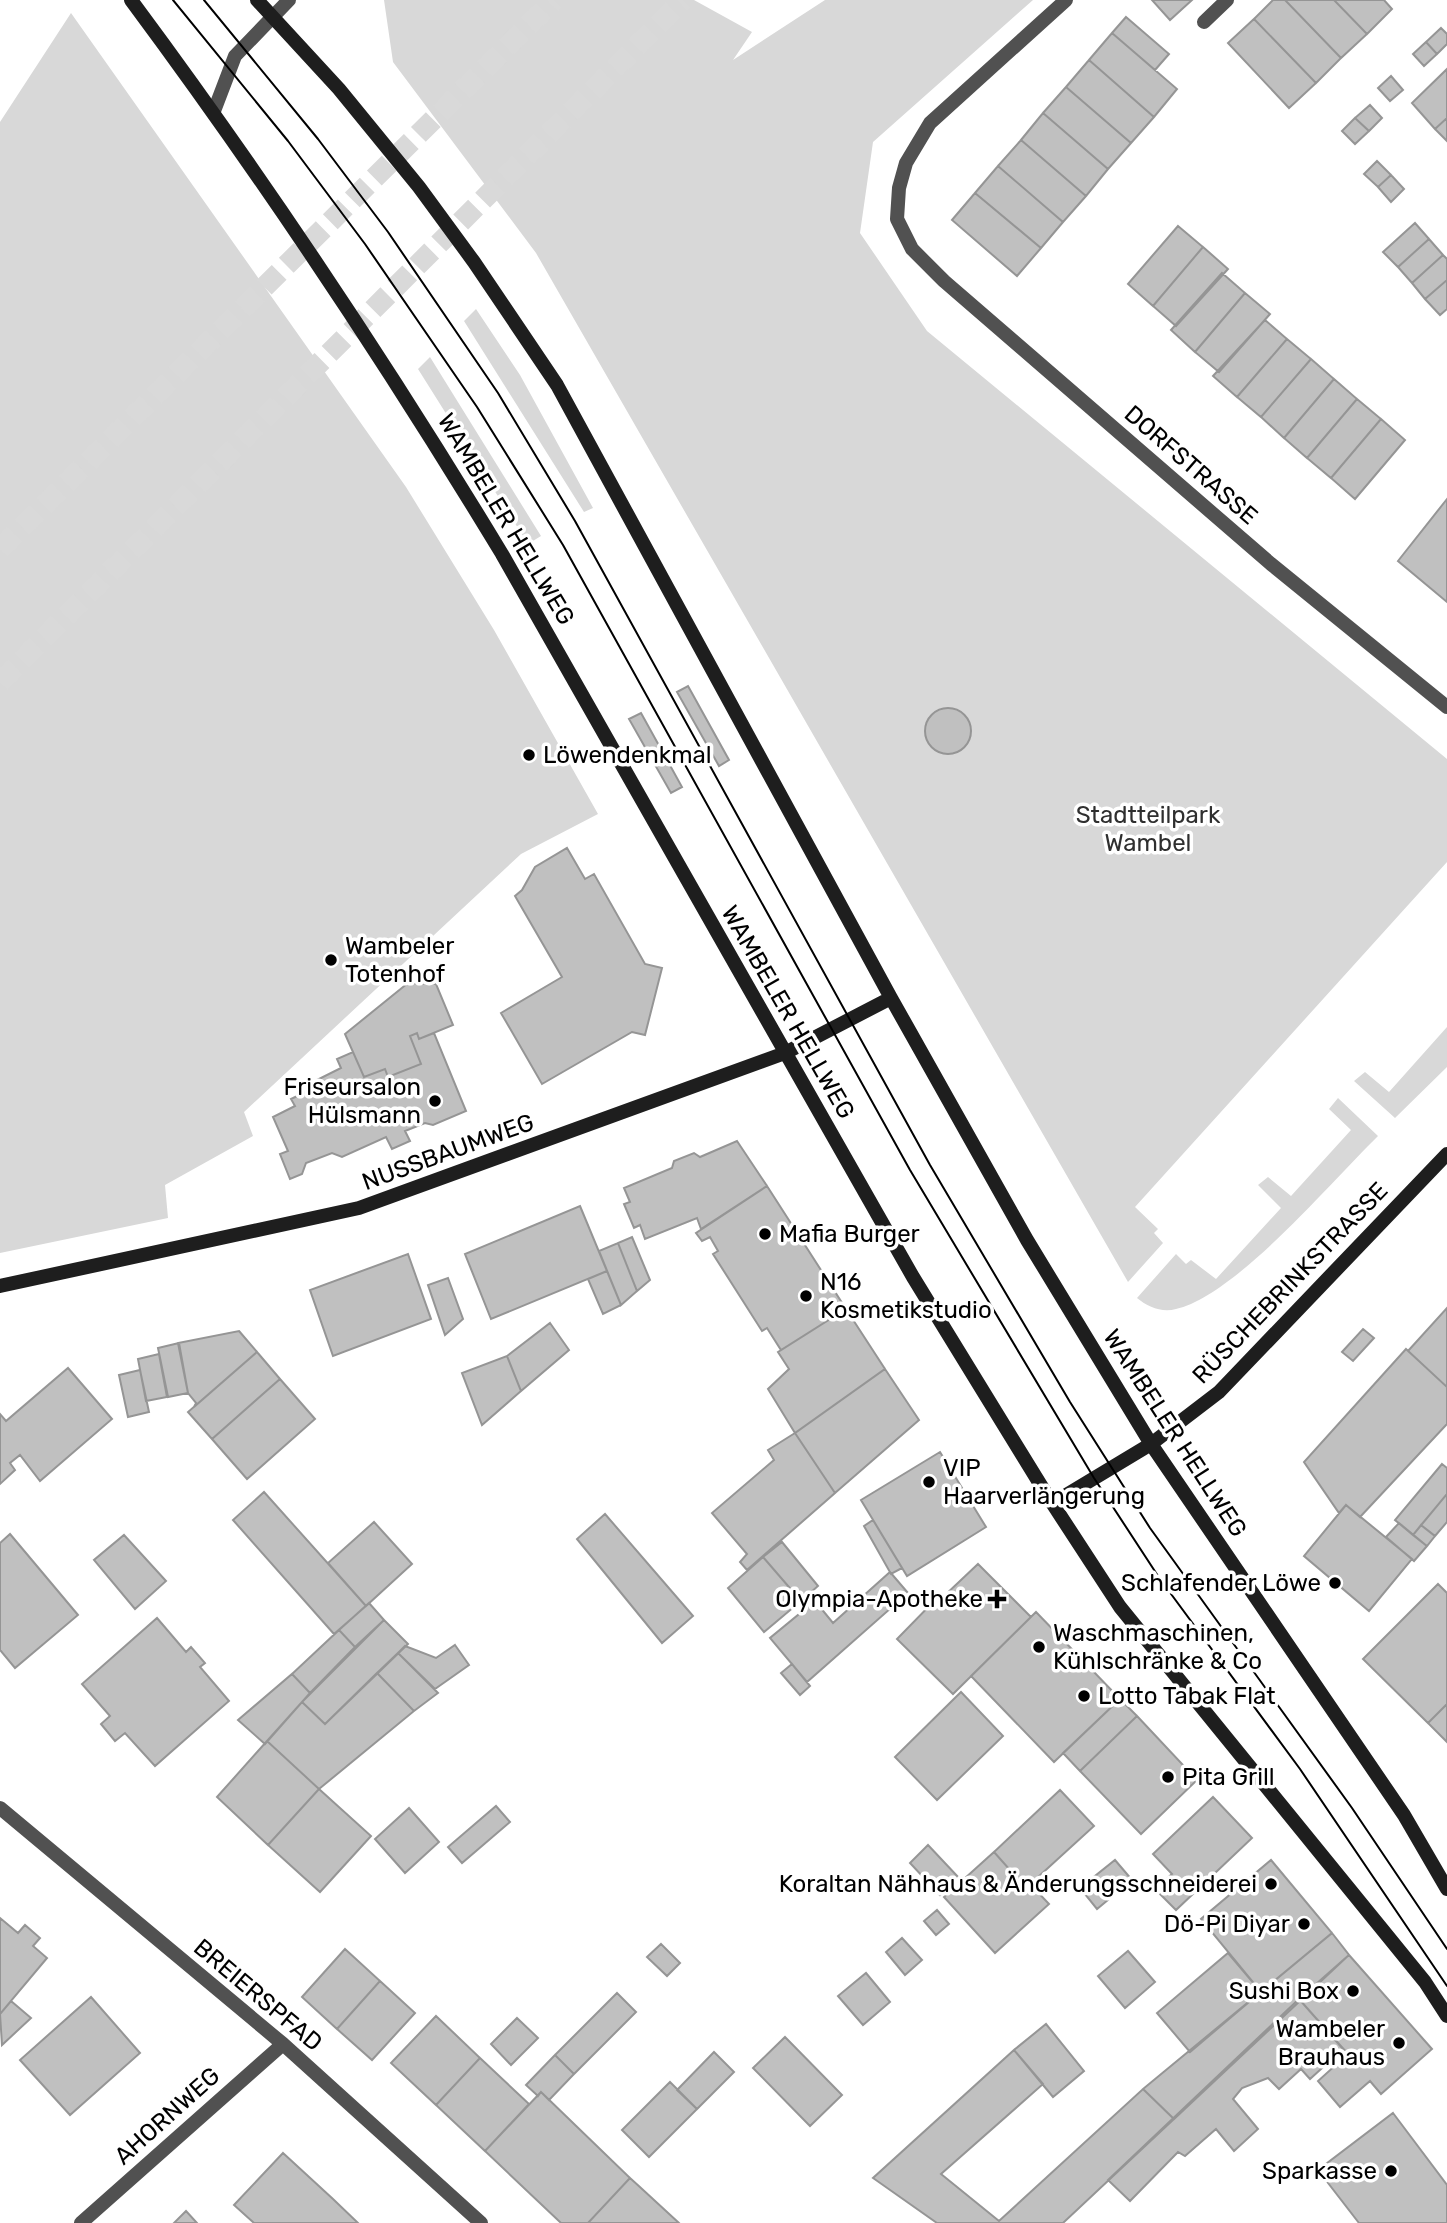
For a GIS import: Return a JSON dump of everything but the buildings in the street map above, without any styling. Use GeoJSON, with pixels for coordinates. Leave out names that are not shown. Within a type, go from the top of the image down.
{"type":"FeatureCollection","features":[{"type":"Feature","properties":{"kind":"main road","name":"WAMBELER HELLWEG"},"geometry":{"type":"LineString","coordinates":[[131,0],[214,111],[449,467],[509,566],[924,1295],[1120,1608],[1425,1982],[1447,2015]]}},
{"type":"Feature","properties":{"kind":"main road","name":"WAMBELER HELLWEG"},"geometry":{"type":"LineString","coordinates":[[257,0],[348,99],[419,187],[474,261],[557,385],[891,998],[1027,1240],[1151,1444],[1404,1815],[1447,1889]]}},
{"type":"Feature","properties":{"kind":"main road","name":"NUSSBAUMWEG"},"geometry":{"type":"LineString","coordinates":[[0,1286],[359,1208],[785,1053],[891,998]]}},
{"type":"Feature","properties":{"kind":"main road","name":"RÜSCHEBRINKSTRASSE"},"geometry":{"type":"LineString","coordinates":[[1053,1503],[1151,1444],[1219,1392],[1447,1154]]}},
{"type":"Feature","properties":{"kind":"street"},"geometry":{"type":"LineString","coordinates":[[214,111],[235,56],[289,0]]}},
{"type":"Feature","properties":{"kind":"street","name":"DORFSTRASSE"},"geometry":{"type":"LineString","coordinates":[[1066,0],[930,123],[906,163],[899,188],[897,219],[912,249],[944,281],[1260,555],[1447,707]]}},
{"type":"Feature","properties":{"kind":"street"},"geometry":{"type":"LineString","coordinates":[[1204,22],[1227,0]]}},
{"type":"Feature","properties":{"kind":"street","name":"BREIERSPFAD"},"geometry":{"type":"LineString","coordinates":[[0,1808],[283,2044],[481,2223]]}},
{"type":"Feature","properties":{"kind":"street","name":"AHORNWEG"},"geometry":{"type":"LineString","coordinates":[[81,2223],[283,2044]]}},
{"type":"Feature","properties":{"kind":"green space","name":"Stadtteilpark Wambel"},"geometry":{"type":"Polygon","coordinates":[[[384,0],[694,0],[752,32],[733,60],[825,0],[1033,0],[873,142],[860,233],[927,331],[1447,759],[1447,862],[1135,1207],[1158,1229],[1154,1233],[1163,1243],[1128,1282],[536,253],[393,62],[384,0]]]}},
{"type":"Feature","properties":{"kind":"green space"},"geometry":{"type":"Polygon","coordinates":[[[71,13],[406,487],[494,630],[598,814],[521,854],[244,1112],[253,1136],[165,1185],[168,1218],[0,1253],[0,122],[71,13]]]}},
{"type":"Feature","properties":{"kind":"green space"},"geometry":{"type":"Polygon","coordinates":[[[476,309],[520,375],[593,508],[584,512],[464,321],[476,309]]]}},
{"type":"Feature","properties":{"kind":"green space"},"geometry":{"type":"Polygon","coordinates":[[[430,357],[541,536],[528,544],[418,369],[430,357]]]}},
{"type":"Feature","properties":{"kind":"green space"},"geometry":{"type":"Polygon","coordinates":[[[1447,1027],[1447,1067],[1395,1118],[1354,1081],[1365,1072],[1389,1092],[1447,1027]]]}},
{"type":"Feature","properties":{"kind":"green space"},"geometry":{"type":"Polygon","coordinates":[[[1338,1098],[1378,1136],[1282,1234],[1226,1283],[1200,1300],[1176,1309],[1160,1310],[1137,1298],[1176,1254],[1186,1264],[1191,1260],[1216,1279],[1281,1208],[1258,1185],[1268,1177],[1291,1196],[1351,1130],[1329,1109],[1338,1098]]]}},
{"type":"Feature","properties":{"kind":"tunnel"},"geometry":{"type":"LineString","coordinates":[[0,549],[554,0]]}},
{"type":"Feature","properties":{"kind":"tunnel"},"geometry":{"type":"LineString","coordinates":[[0,682],[683,0]]}},
{"type":"Feature","properties":{"kind":"tram line"},"geometry":{"type":"LineString","coordinates":[[173,0],[288,141],[365,244],[477,407],[563,545],[910,1170],[1094,1478],[1160,1579],[1300,1769],[1447,1986]]}},
{"type":"Feature","properties":{"kind":"tram line"},"geometry":{"type":"LineString","coordinates":[[204,0],[318,139],[388,232],[498,393],[575,521],[930,1165],[1070,1402],[1150,1528],[1352,1808],[1447,1949]]}},
{"type":"Feature","properties":{"kind":"place","name":"Löwendenkmal"},"geometry":{"type":"Point","coordinates":[529,755]}},
{"type":"Feature","properties":{"kind":"place","name":"Wambeler Totenhof"},"geometry":{"type":"Point","coordinates":[331,960]}},
{"type":"Feature","properties":{"kind":"place","name":"Friseursalon Hülsmann"},"geometry":{"type":"Point","coordinates":[435,1101]}},
{"type":"Feature","properties":{"kind":"place","name":"Mafia Burger"},"geometry":{"type":"Point","coordinates":[765,1234]}},
{"type":"Feature","properties":{"kind":"place","name":"N16 Kosmetikstudio"},"geometry":{"type":"Point","coordinates":[806,1296]}},
{"type":"Feature","properties":{"kind":"place","name":"VIP Haarverlängerung"},"geometry":{"type":"Point","coordinates":[929,1482]}},
{"type":"Feature","properties":{"kind":"place","name":"Schlafender Löwe"},"geometry":{"type":"Point","coordinates":[1335,1583]}},
{"type":"Feature","properties":{"kind":"place","name":"Olympia-Apotheke"},"geometry":{"type":"Point","coordinates":[997,1599]}},
{"type":"Feature","properties":{"kind":"place","name":"Waschmaschinen, Kühlschränke & Co"},"geometry":{"type":"Point","coordinates":[1039,1647]}},
{"type":"Feature","properties":{"kind":"place","name":"Lotto Tabak Flat"},"geometry":{"type":"Point","coordinates":[1084,1696]}},
{"type":"Feature","properties":{"kind":"place","name":"Pita Grill"},"geometry":{"type":"Point","coordinates":[1168,1777]}},
{"type":"Feature","properties":{"kind":"place","name":"Koraltan Nähhaus & Änderungsschneiderei"},"geometry":{"type":"Point","coordinates":[1271,1884]}},
{"type":"Feature","properties":{"kind":"place","name":"Dö-Pi Diyar"},"geometry":{"type":"Point","coordinates":[1304,1924]}},
{"type":"Feature","properties":{"kind":"place","name":"Sushi Box"},"geometry":{"type":"Point","coordinates":[1353,1991]}},
{"type":"Feature","properties":{"kind":"place","name":"Wambeler Brauhaus"},"geometry":{"type":"Point","coordinates":[1399,2043]}},
{"type":"Feature","properties":{"kind":"place","name":"Sparkasse"},"geometry":{"type":"Point","coordinates":[1391,2171]}}]}
